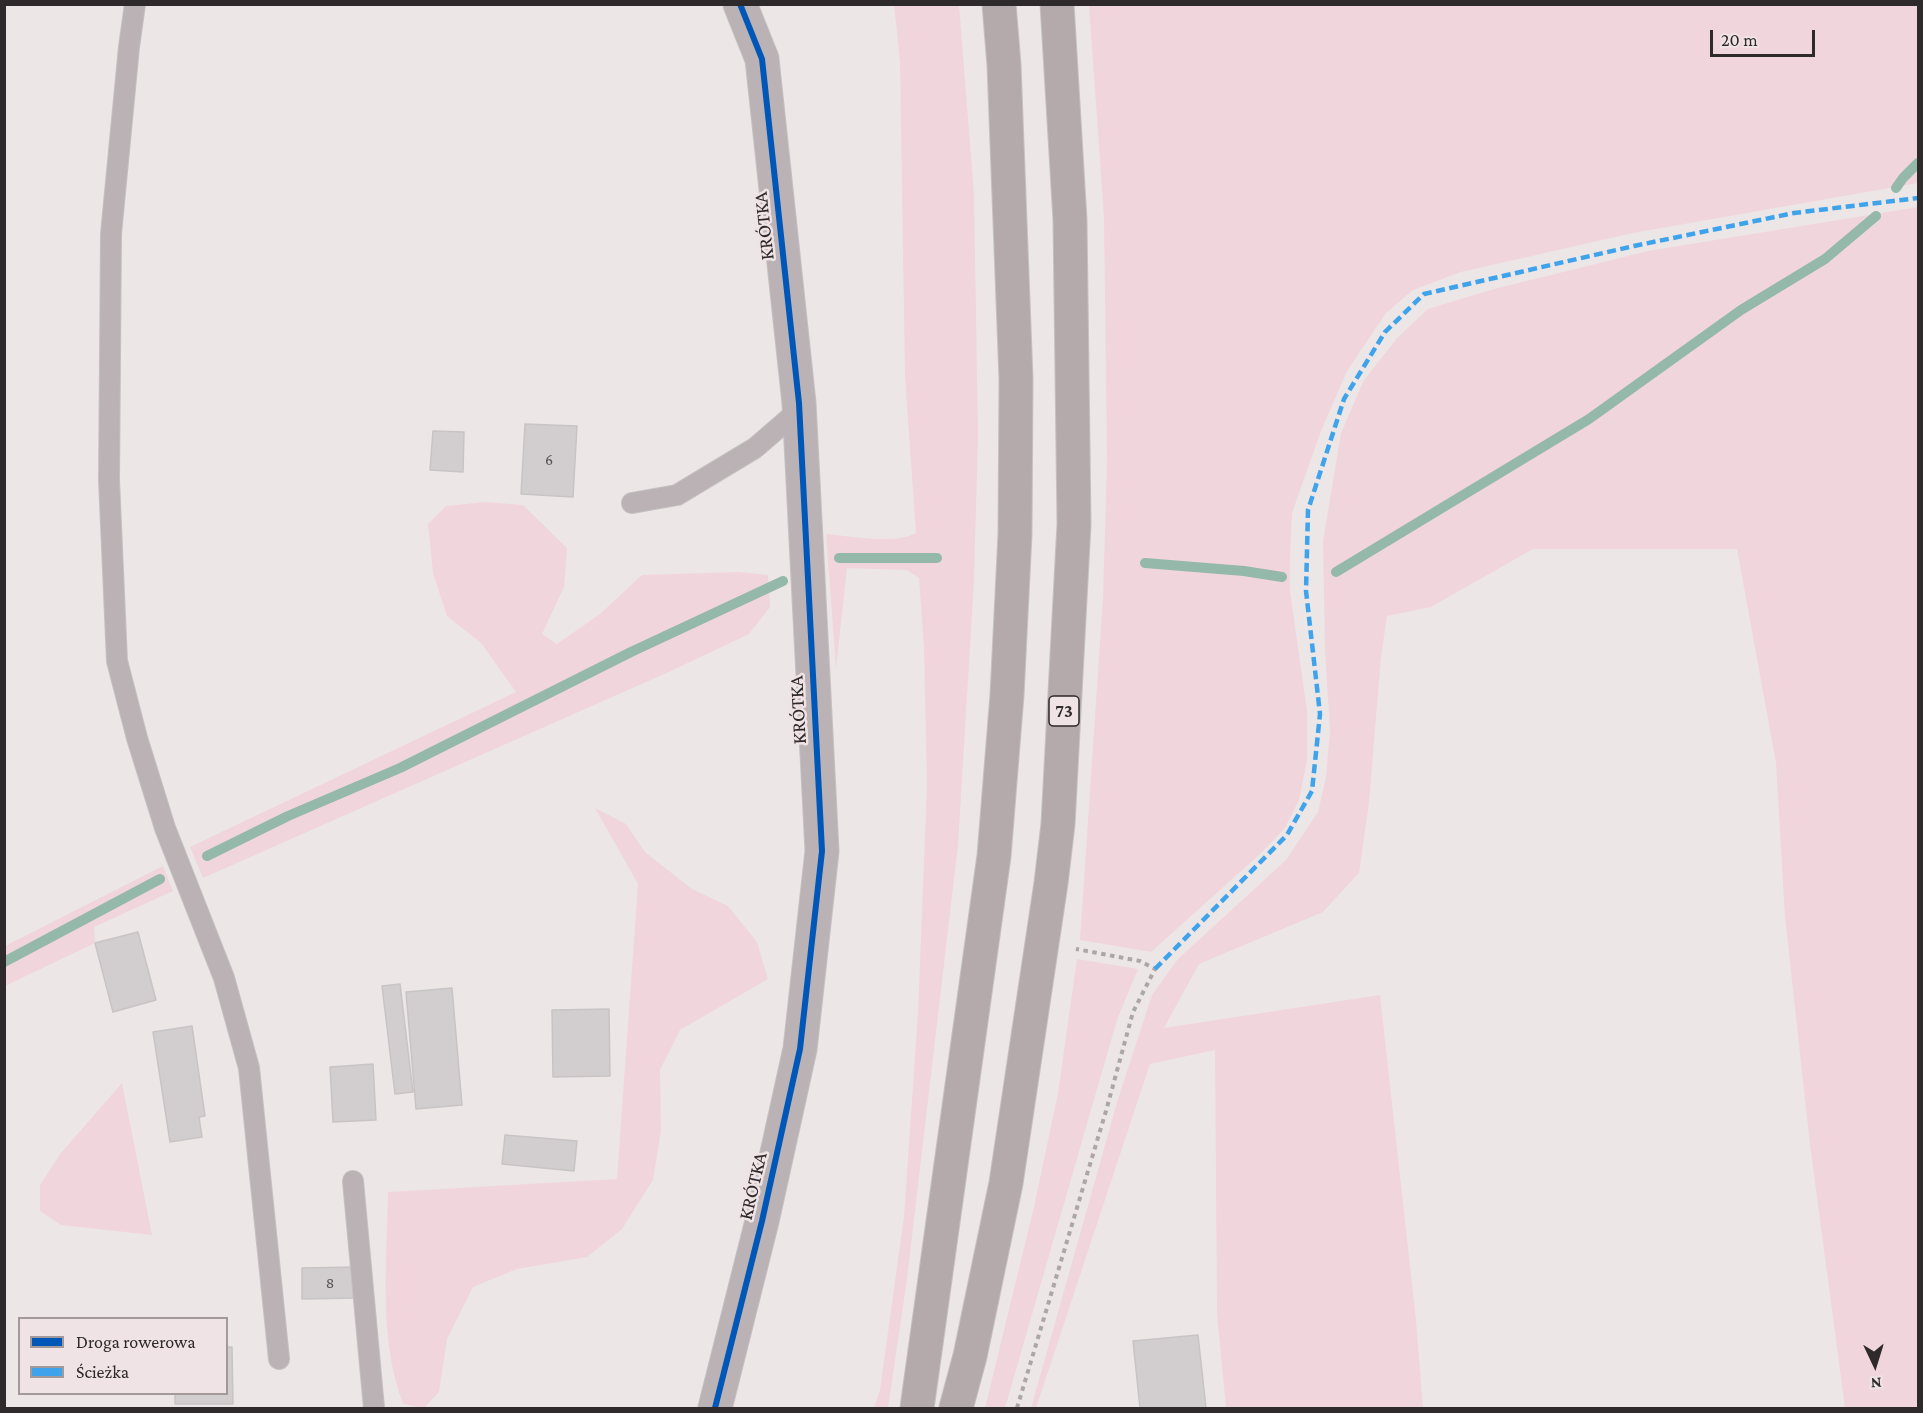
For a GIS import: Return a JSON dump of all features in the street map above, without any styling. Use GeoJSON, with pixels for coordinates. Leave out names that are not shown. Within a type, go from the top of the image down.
{"type":"FeatureCollection","features":[{"type":"Feature","properties":{"kind":"main road"},"geometry":{"type":"LineString","coordinates":[[917,1408],[994,856],[1007,695],[1015,534],[1016,379],[1005,88],[999,4]]}},
{"type":"Feature","properties":{"kind":"main road","name":"73"},"geometry":{"type":"LineString","coordinates":[[956,1408],[970,1356],[1006,1183],[1058,824],[1074,524],[1070,220],[1057,4]]}},
{"type":"Feature","properties":{"kind":"street","name":"KRÓTKA"},"geometry":{"type":"LineString","coordinates":[[715,1408],[762,1221],[801,1049],[822,851],[799,410],[762,59],[740,4]]}},
{"type":"Feature","properties":{"kind":"lane"},"geometry":{"type":"LineString","coordinates":[[135,4],[111,234],[109,480],[117,661],[137,738],[165,828],[224,978],[249,1068],[279,1359]]}},
{"type":"Feature","properties":{"kind":"lane"},"geometry":{"type":"LineString","coordinates":[[632,503],[677,495],[755,448],[799,410]]}},
{"type":"Feature","properties":{"kind":"lane"},"geometry":{"type":"LineString","coordinates":[[353,1181],[374,1408]]}},
{"type":"Feature","properties":{"kind":"shaded area"},"geometry":{"type":"Polygon","coordinates":[[[894,5],[959,5],[974,194],[978,434],[974,581],[958,845],[907,1279],[888,1408],[874,1408],[880,1390],[904,1216],[918,1013],[927,786],[924,649],[919,578],[907,570],[847,568],[836,668],[826,534],[884,539],[907,537],[916,533],[905,377],[900,61],[894,5]]]}},
{"type":"Feature","properties":{"kind":"shaded area"},"geometry":{"type":"Polygon","coordinates":[[[1089,5],[1918,5],[1918,183],[1633,233],[1461,272],[1413,290],[1386,313],[1347,371],[1321,431],[1292,513],[1290,591],[1307,711],[1307,761],[1299,800],[1285,828],[1259,855],[1151,952],[1080,940],[1103,597],[1107,462],[1104,218],[1089,5]]]}},
{"type":"Feature","properties":{"kind":"shaded area"},"geometry":{"type":"Polygon","coordinates":[[[1918,207],[1918,1408],[1845,1408],[1810,1145],[1785,917],[1776,763],[1737,549],[1533,549],[1431,607],[1387,616],[1381,657],[1369,803],[1359,873],[1323,912],[1199,964],[1164,1028],[1380,995],[1416,1320],[1423,1408],[1226,1408],[1217,1314],[1215,1050],[1150,1064],[1036,1408],[1031,1408],[1118,1099],[1152,995],[1178,959],[1286,860],[1318,812],[1326,777],[1330,730],[1325,651],[1323,541],[1341,433],[1364,380],[1398,337],[1428,309],[1494,289],[1648,251],[1918,207]]]}},
{"type":"Feature","properties":{"kind":"shaded area"},"geometry":{"type":"Polygon","coordinates":[[[485,502],[523,505],[567,548],[564,587],[542,634],[557,644],[600,614],[642,575],[738,572],[768,575],[770,607],[749,634],[671,671],[203,878],[190,847],[516,692],[481,643],[447,616],[433,573],[428,524],[446,506],[485,502]]]}},
{"type":"Feature","properties":{"kind":"shaded area"},"geometry":{"type":"Polygon","coordinates":[[[595,808],[626,824],[645,852],[692,889],[728,906],[757,942],[768,979],[680,1030],[660,1070],[661,1131],[653,1180],[622,1229],[587,1257],[517,1269],[473,1287],[447,1339],[439,1392],[424,1408],[403,1404],[395,1379],[387,1326],[388,1192],[617,1179],[638,884],[595,808]]]}},
{"type":"Feature","properties":{"kind":"shaded area"},"geometry":{"type":"Polygon","coordinates":[[[163,866],[173,891],[94,927],[95,943],[5,986],[5,946],[163,866]]]}},
{"type":"Feature","properties":{"kind":"shaded area"},"geometry":{"type":"Polygon","coordinates":[[[1077,959],[1138,969],[1117,1020],[1005,1408],[985,1408],[1034,1207],[1058,1093],[1077,959]]]}},
{"type":"Feature","properties":{"kind":"shaded area"},"geometry":{"type":"Polygon","coordinates":[[[122,1083],[152,1235],[61,1225],[40,1211],[40,1185],[61,1153],[122,1083]]]}},
{"type":"Feature","properties":{"kind":"building"},"geometry":{"type":"Polygon","coordinates":[[[525,424],[577,426],[573,497],[521,494],[525,424]]]}},
{"type":"Feature","properties":{"kind":"building"},"geometry":{"type":"Polygon","coordinates":[[[433,431],[464,432],[463,472],[430,470],[433,431]]]}},
{"type":"Feature","properties":{"kind":"building"},"geometry":{"type":"Polygon","coordinates":[[[138,932],[156,1000],[113,1012],[95,943],[138,932]]]}},
{"type":"Feature","properties":{"kind":"building"},"geometry":{"type":"Polygon","coordinates":[[[400,984],[413,1092],[395,1094],[382,986],[400,984]]]}},
{"type":"Feature","properties":{"kind":"building"},"geometry":{"type":"Polygon","coordinates":[[[452,988],[462,1105],[416,1109],[406,992],[452,988]]]}},
{"type":"Feature","properties":{"kind":"building"},"geometry":{"type":"Polygon","coordinates":[[[609,1009],[610,1076],[553,1077],[552,1010],[609,1009]]]}},
{"type":"Feature","properties":{"kind":"building"},"geometry":{"type":"Polygon","coordinates":[[[192,1026],[205,1116],[199,1117],[202,1137],[170,1142],[153,1032],[192,1026]]]}},
{"type":"Feature","properties":{"kind":"building"},"geometry":{"type":"Polygon","coordinates":[[[373,1064],[376,1120],[333,1122],[330,1067],[373,1064]]]}},
{"type":"Feature","properties":{"kind":"building"},"geometry":{"type":"Polygon","coordinates":[[[505,1135],[577,1141],[574,1171],[502,1164],[505,1135]]]}},
{"type":"Feature","properties":{"kind":"building"},"geometry":{"type":"Polygon","coordinates":[[[358,1267],[359,1298],[302,1299],[302,1268],[358,1267]]]}},
{"type":"Feature","properties":{"kind":"building"},"geometry":{"type":"Polygon","coordinates":[[[1198,1335],[1206,1408],[1140,1408],[1133,1341],[1198,1335]]]}},
{"type":"Feature","properties":{"kind":"building"},"geometry":{"type":"Polygon","coordinates":[[[228,1347],[232,1347],[233,1404],[175,1404],[175,1395],[228,1395],[228,1347]]]}},
{"type":"Feature","properties":{"kind":"waterway"},"geometry":{"type":"LineString","coordinates":[[1896,188],[1918,163]]}},
{"type":"Feature","properties":{"kind":"waterway"},"geometry":{"type":"LineString","coordinates":[[1336,572],[1589,419],[1741,310],[1825,259],[1876,216]]}},
{"type":"Feature","properties":{"kind":"waterway"},"geometry":{"type":"LineString","coordinates":[[839,558],[937,558]]}},
{"type":"Feature","properties":{"kind":"waterway"},"geometry":{"type":"LineString","coordinates":[[1145,563],[1244,571],[1282,577]]}},
{"type":"Feature","properties":{"kind":"waterway"},"geometry":{"type":"LineString","coordinates":[[207,856],[288,816],[400,768],[631,652],[783,581]]}},
{"type":"Feature","properties":{"kind":"waterway"},"geometry":{"type":"LineString","coordinates":[[4,962],[160,879]]}},
{"type":"Feature","properties":{"kind":"marked path"},"geometry":{"type":"LineString","coordinates":[[1155,969],[1287,835],[1312,791],[1320,714],[1306,591],[1308,510],[1344,399],[1385,332],[1424,294],[1634,246],[1794,213],[1918,198]]}},
{"type":"Feature","properties":{"kind":"cycle path"},"geometry":{"type":"LineString","coordinates":[[715,1408],[762,1221],[800,1049],[822,851],[799,403],[762,59],[740,4]]}}]}
